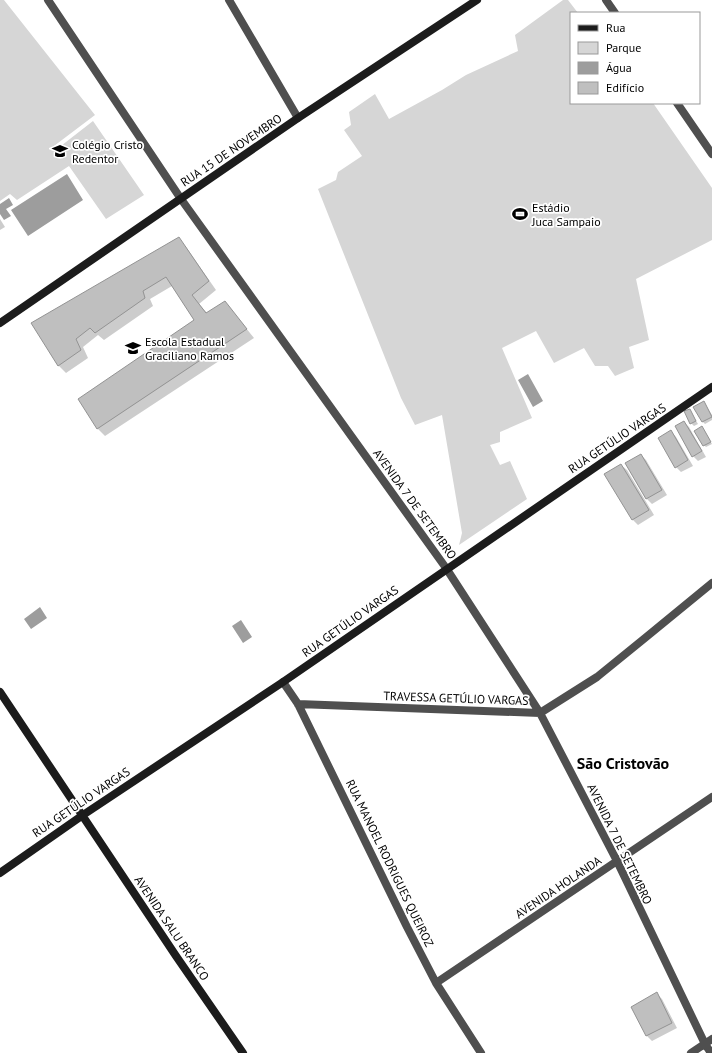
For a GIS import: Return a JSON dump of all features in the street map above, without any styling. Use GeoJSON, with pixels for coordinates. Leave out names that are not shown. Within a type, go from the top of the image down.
{"type":"FeatureCollection","features":[{"type":"Feature","properties":{"kind":"street","name":"AVENIDA 7 DE SETEMBRO"},"geometry":{"type":"LineString","coordinates":[[48,0],[181,199],[446,568],[540,713],[617,861],[705,1044],[711,1053]]}},
{"type":"Feature","properties":{"kind":"street"},"geometry":{"type":"LineString","coordinates":[[228,0],[298,118]]}},
{"type":"Feature","properties":{"kind":"street","name":"RUA 15 DE NOVEMBRO"},"geometry":{"type":"LineString","coordinates":[[0,323],[298,118],[477,0]]}},
{"type":"Feature","properties":{"kind":"street"},"geometry":{"type":"LineString","coordinates":[[606,0],[614,12]]}},
{"type":"Feature","properties":{"kind":"street"},"geometry":{"type":"LineString","coordinates":[[678,104],[712,154]]}},
{"type":"Feature","properties":{"kind":"street","name":"RUA GETÚLIO VARGAS"},"geometry":{"type":"LineString","coordinates":[[0,873],[83,815],[283,682],[446,568],[712,387]]}},
{"type":"Feature","properties":{"kind":"street","name":"TRAVESSA GETÚLIO VARGAS"},"geometry":{"type":"LineString","coordinates":[[298,704],[540,713],[597,677],[712,583]]}},
{"type":"Feature","properties":{"kind":"street","name":"RUA MANOEL RODRIGUES QUEIROZ"},"geometry":{"type":"LineString","coordinates":[[283,682],[298,704],[436,983],[481,1053]]}},
{"type":"Feature","properties":{"kind":"street","name":"AVENIDA SALU BRANCO"},"geometry":{"type":"LineString","coordinates":[[0,692],[176,956],[243,1053]]}},
{"type":"Feature","properties":{"kind":"street","name":"AVENIDA HOLANDA"},"geometry":{"type":"LineString","coordinates":[[436,983],[712,797]]}},
{"type":"Feature","properties":{"kind":"street"},"geometry":{"type":"LineString","coordinates":[[691,1053],[712,1039]]}},
{"type":"Feature","properties":{"kind":"green space","name":"Colégio Cristo Redentor"},"geometry":{"type":"Polygon","coordinates":[[[0,0],[4,0],[95,115],[54,146],[57,149],[93,121],[144,195],[106,219],[69,166],[17,200],[10,194],[0,201],[0,0]]]}},
{"type":"Feature","properties":{"kind":"green space","name":"Estádio Juca Sampaio"},"geometry":{"type":"Polygon","coordinates":[[[563,0],[568,0],[577,12],[570,12],[570,104],[654,104],[712,188],[712,240],[636,279],[649,340],[629,347],[634,368],[615,376],[608,366],[595,366],[584,348],[554,363],[536,331],[502,348],[532,418],[500,432],[500,442],[490,445],[500,465],[510,461],[527,499],[459,545],[462,533],[442,415],[415,425],[401,398],[318,189],[336,180],[338,172],[362,156],[344,130],[351,125],[349,112],[375,94],[389,119],[466,75],[518,51],[515,35],[563,0]]]}},
{"type":"Feature","properties":{"kind":"water"},"geometry":{"type":"Polygon","coordinates":[[[67,174],[83,200],[28,236],[11,210],[67,174]]]}},
{"type":"Feature","properties":{"kind":"water"},"geometry":{"type":"Polygon","coordinates":[[[9,198],[13,205],[6,209],[11,216],[4,220],[0,214],[0,204],[9,198]]]}},
{"type":"Feature","properties":{"kind":"water"},"geometry":{"type":"Polygon","coordinates":[[[528,374],[543,401],[533,407],[518,380],[528,374]]]}},
{"type":"Feature","properties":{"kind":"water"},"geometry":{"type":"Polygon","coordinates":[[[40,607],[47,618],[31,629],[24,619],[40,607]]]}},
{"type":"Feature","properties":{"kind":"water"},"geometry":{"type":"Polygon","coordinates":[[[241,620],[252,637],[243,643],[232,626],[241,620]]]}},
{"type":"Feature","properties":{"kind":"building","name":"Escola Estadual Graciliano Ramos"},"geometry":{"type":"Polygon","coordinates":[[[179,237],[209,281],[192,295],[206,313],[225,301],[247,329],[97,429],[78,399],[194,320],[166,277],[143,291],[145,298],[95,333],[90,328],[76,339],[81,350],[58,366],[31,323],[179,237]]]}},
{"type":"Feature","properties":{"kind":"building"},"geometry":{"type":"Polygon","coordinates":[[[704,401],[712,417],[702,422],[693,407],[704,401]]]}},
{"type":"Feature","properties":{"kind":"building"},"geometry":{"type":"Polygon","coordinates":[[[690,409],[696,421],[690,424],[684,411],[690,409]]]}},
{"type":"Feature","properties":{"kind":"building"},"geometry":{"type":"Polygon","coordinates":[[[684,421],[702,451],[692,457],[675,426],[684,421]]]}},
{"type":"Feature","properties":{"kind":"building"},"geometry":{"type":"Polygon","coordinates":[[[702,426],[711,442],[703,446],[694,431],[702,426]]]}},
{"type":"Feature","properties":{"kind":"building"},"geometry":{"type":"Polygon","coordinates":[[[671,430],[688,460],[675,468],[658,438],[671,430]]]}},
{"type":"Feature","properties":{"kind":"building"},"geometry":{"type":"Polygon","coordinates":[[[641,454],[662,490],[646,499],[625,463],[641,454]]]}},
{"type":"Feature","properties":{"kind":"building"},"geometry":{"type":"Polygon","coordinates":[[[621,464],[649,510],[632,520],[604,474],[621,464]]]}},
{"type":"Feature","properties":{"kind":"building"},"geometry":{"type":"Polygon","coordinates":[[[657,992],[672,1023],[646,1036],[631,1007],[657,992]]]}},
{"type":"Feature","properties":{"kind":"place","name":"Colégio Cristo Redentor"},"geometry":{"type":"Point","coordinates":[60,151]}},
{"type":"Feature","properties":{"kind":"place","name":"Estádio Juca Sampaio"},"geometry":{"type":"Point","coordinates":[520,214]}},
{"type":"Feature","properties":{"kind":"place","name":"Escola Estadual Graciliano Ramos"},"geometry":{"type":"Point","coordinates":[133,348]}},
{"type":"Feature","properties":{"kind":"district","name":"São Cristovão"},"geometry":{"type":"Point","coordinates":[623,763]}}]}
